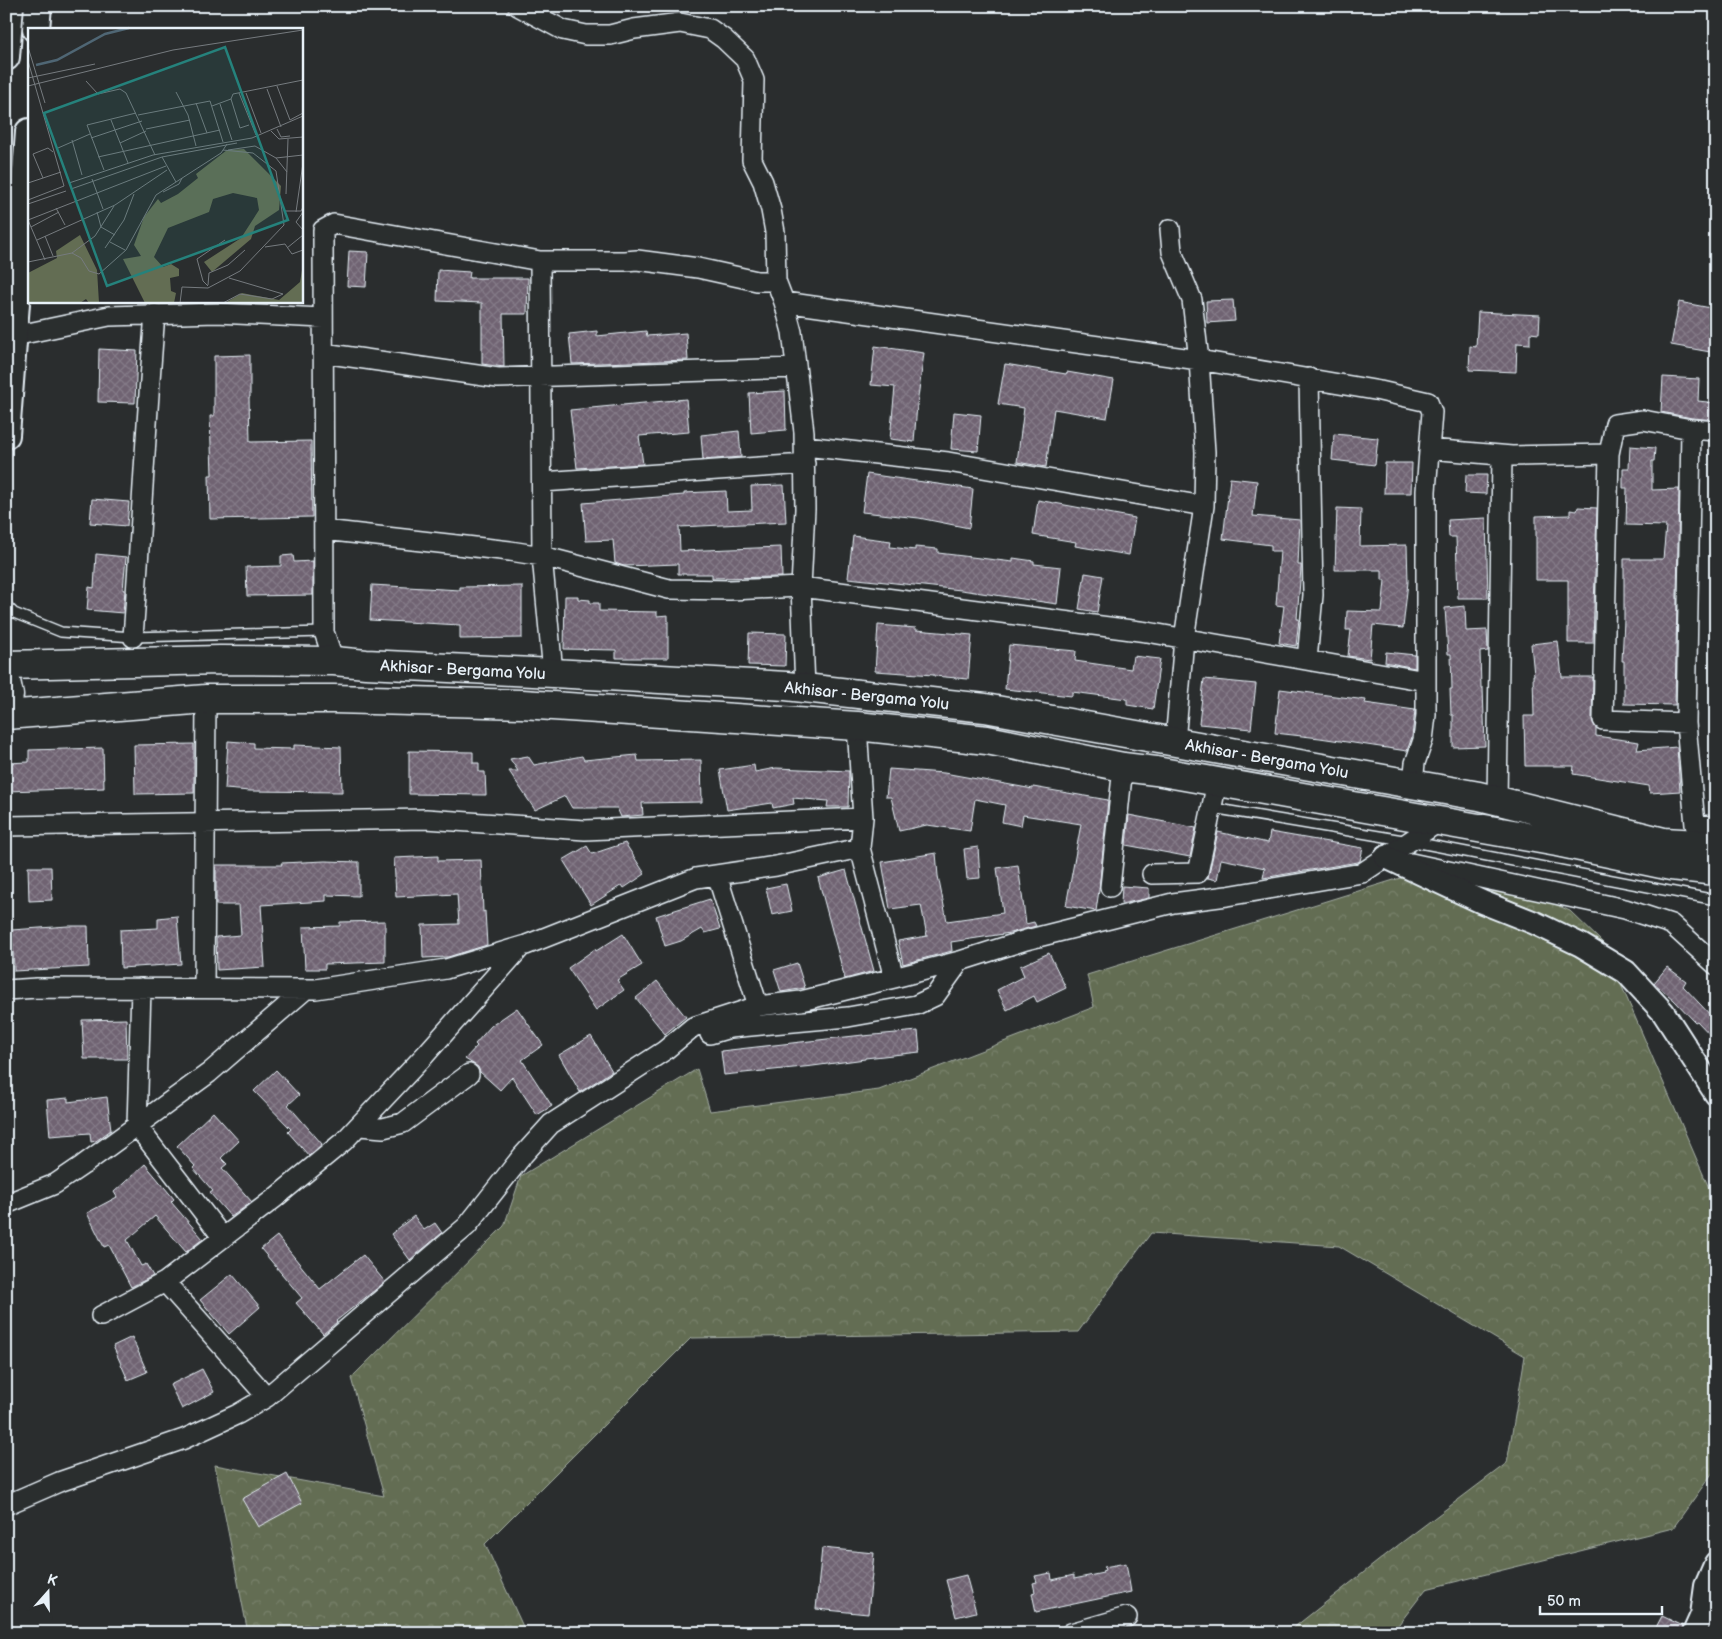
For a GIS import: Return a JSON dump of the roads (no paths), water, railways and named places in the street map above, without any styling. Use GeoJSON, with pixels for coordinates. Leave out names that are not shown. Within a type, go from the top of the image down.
{"type":"FeatureCollection","features":[{"type":"Feature","properties":{"kind":"main road"},"geometry":{"type":"LineString","coordinates":[[6,57],[10,6]]}},
{"type":"Feature","properties":{"kind":"main road"},"geometry":{"type":"LineString","coordinates":[[36,28],[38,6]]}},
{"type":"Feature","properties":{"kind":"main road"},"geometry":{"type":"LineString","coordinates":[[6,434],[28,146]]}},
{"type":"Feature","properties":{"kind":"main road","name":"Akhisar - Bergama Yolu"},"geometry":{"type":"LineString","coordinates":[[6,665],[220,660],[334,661],[805,688],[985,708],[1497,800],[1664,842],[1716,845]]}},
{"type":"Feature","properties":{"kind":"main road"},"geometry":{"type":"LineString","coordinates":[[6,681],[9,695],[6,707]]}},
{"type":"Feature","properties":{"kind":"main road","name":"Akhisar - Bergama Yolu"},"geometry":{"type":"LineString","coordinates":[[6,715],[206,699],[333,698],[522,704],[857,726],[987,740],[1123,767],[1214,795],[1440,821],[1557,842],[1671,866],[1716,871]]}},
{"type":"Feature","properties":{"kind":"street"},"geometry":{"type":"LineString","coordinates":[[518,6],[563,30],[586,35],[610,35],[634,29],[680,23],[710,29],[724,39],[744,59],[754,80],[752,160],[763,182],[775,232],[776,281],[792,332],[804,432],[805,509],[801,587],[805,688]]}},
{"type":"Feature","properties":{"kind":"street"},"geometry":{"type":"LineString","coordinates":[[334,661],[324,632],[323,230],[334,224],[540,261],[637,260],[698,268],[757,281],[776,281]]}},
{"type":"Feature","properties":{"kind":"street"},"geometry":{"type":"LineString","coordinates":[[1170,229],[1172,252],[1192,300],[1199,360],[1205,452],[1204,506],[1184,639],[1174,742]]}},
{"type":"Feature","properties":{"kind":"street"},"geometry":{"type":"LineString","coordinates":[[540,261],[542,556],[553,673]]}},
{"type":"Feature","properties":{"kind":"street"},"geometry":{"type":"LineString","coordinates":[[784,302],[1199,360],[1309,378],[1428,402],[1432,412],[1425,521],[1426,715],[1423,740],[1415,762],[1412,784]]}},
{"type":"Feature","properties":{"kind":"street"},"geometry":{"type":"LineString","coordinates":[[14,336],[109,316],[217,313],[323,318]]}},
{"type":"Feature","properties":{"kind":"street"},"geometry":{"type":"LineString","coordinates":[[133,637],[155,314]]}},
{"type":"Feature","properties":{"kind":"street"},"geometry":{"type":"LineString","coordinates":[[323,353],[498,378],[796,368]]}},
{"type":"Feature","properties":{"kind":"street"},"geometry":{"type":"LineString","coordinates":[[1307,660],[1313,594],[1309,378]]}},
{"type":"Feature","properties":{"kind":"street"},"geometry":{"type":"LineString","coordinates":[[1686,723],[1603,720],[1609,454],[1615,424],[1643,420],[1691,429],[1716,431]]}},
{"type":"Feature","properties":{"kind":"street"},"geometry":{"type":"LineString","coordinates":[[1691,429],[1686,723],[1695,825],[1716,826]]}},
{"type":"Feature","properties":{"kind":"street"},"geometry":{"type":"LineString","coordinates":[[1429,449],[1502,456],[1609,454]]}},
{"type":"Feature","properties":{"kind":"street"},"geometry":{"type":"LineString","coordinates":[[542,482],[805,455],[948,462],[1204,506]]}},
{"type":"Feature","properties":{"kind":"street"},"geometry":{"type":"LineString","coordinates":[[1497,800],[1502,456]]}},
{"type":"Feature","properties":{"kind":"street"},"geometry":{"type":"LineString","coordinates":[[324,530],[542,556],[670,589],[730,590],[801,587],[1147,632],[1426,681]]}},
{"type":"Feature","properties":{"kind":"street"},"geometry":{"type":"LineString","coordinates":[[204,988],[206,699]]}},
{"type":"Feature","properties":{"kind":"street"},"geometry":{"type":"LineString","coordinates":[[857,726],[863,818],[860,848],[894,978]]}},
{"type":"Feature","properties":{"kind":"street"},"geometry":{"type":"LineString","coordinates":[[1110,887],[1123,767]]}},
{"type":"Feature","properties":{"kind":"street"},"geometry":{"type":"LineString","coordinates":[[1152,874],[1198,872],[1214,795]]}},
{"type":"Feature","properties":{"kind":"street"},"geometry":{"type":"LineString","coordinates":[[6,826],[426,820],[584,830],[863,818]]}},
{"type":"Feature","properties":{"kind":"street"},"geometry":{"type":"LineString","coordinates":[[6,1505],[59,1482],[184,1439],[238,1414],[267,1397],[467,1226],[523,1155],[551,1124],[664,1051],[693,1027],[758,1006],[801,1001],[894,978],[1026,940],[1173,903],[1227,896],[1362,873],[1440,821]]}},
{"type":"Feature","properties":{"kind":"street"},"geometry":{"type":"LineString","coordinates":[[6,990],[36,988],[316,988],[446,969],[521,947],[696,878],[776,866],[860,848]]}},
{"type":"Feature","properties":{"kind":"street"},"geometry":{"type":"LineString","coordinates":[[1386,857],[1625,909],[1662,921],[1671,924],[1716,965]]}},
{"type":"Feature","properties":{"kind":"street"},"geometry":{"type":"LineString","coordinates":[[1386,857],[1482,902],[1543,926],[1581,945],[1626,972],[1663,1012],[1716,1094]]}},
{"type":"Feature","properties":{"kind":"street"},"geometry":{"type":"LineString","coordinates":[[717,875],[758,1006]]}},
{"type":"Feature","properties":{"kind":"street"},"geometry":{"type":"LineString","coordinates":[[101,1316],[165,1282],[283,1192],[344,1141],[426,1055],[521,947]]}},
{"type":"Feature","properties":{"kind":"street"},"geometry":{"type":"LineString","coordinates":[[664,1051],[708,1034],[730,1028],[830,1019],[916,1005],[935,996],[960,960]]}},
{"type":"Feature","properties":{"kind":"street"},"geometry":{"type":"LineString","coordinates":[[141,988],[137,1126],[223,1238]]}},
{"type":"Feature","properties":{"kind":"street"},"geometry":{"type":"LineString","coordinates":[[6,1204],[55,1184],[137,1126],[209,1073],[306,988]]}},
{"type":"Feature","properties":{"kind":"street"},"geometry":{"type":"LineString","coordinates":[[360,1126],[383,1128],[403,1123],[469,1074]]}},
{"type":"Feature","properties":{"kind":"street"},"geometry":{"type":"LineString","coordinates":[[165,1282],[267,1397]]}},
{"type":"Feature","properties":{"kind":"street"},"geometry":{"type":"LineString","coordinates":[[1704,1621],[1706,1586],[1716,1563]]}},
{"type":"Feature","properties":{"kind":"street"},"geometry":{"type":"LineString","coordinates":[[1071,1633],[1127,1617]]}},
{"type":"Feature","properties":{"kind":"lane"},"geometry":{"type":"LineString","coordinates":[[6,605],[14,613],[61,632],[133,637],[324,632]]}},
{"type":"Feature","properties":{"kind":"lane"},"geometry":{"type":"LineString","coordinates":[[1214,795],[1409,842],[1716,900]]}}]}
